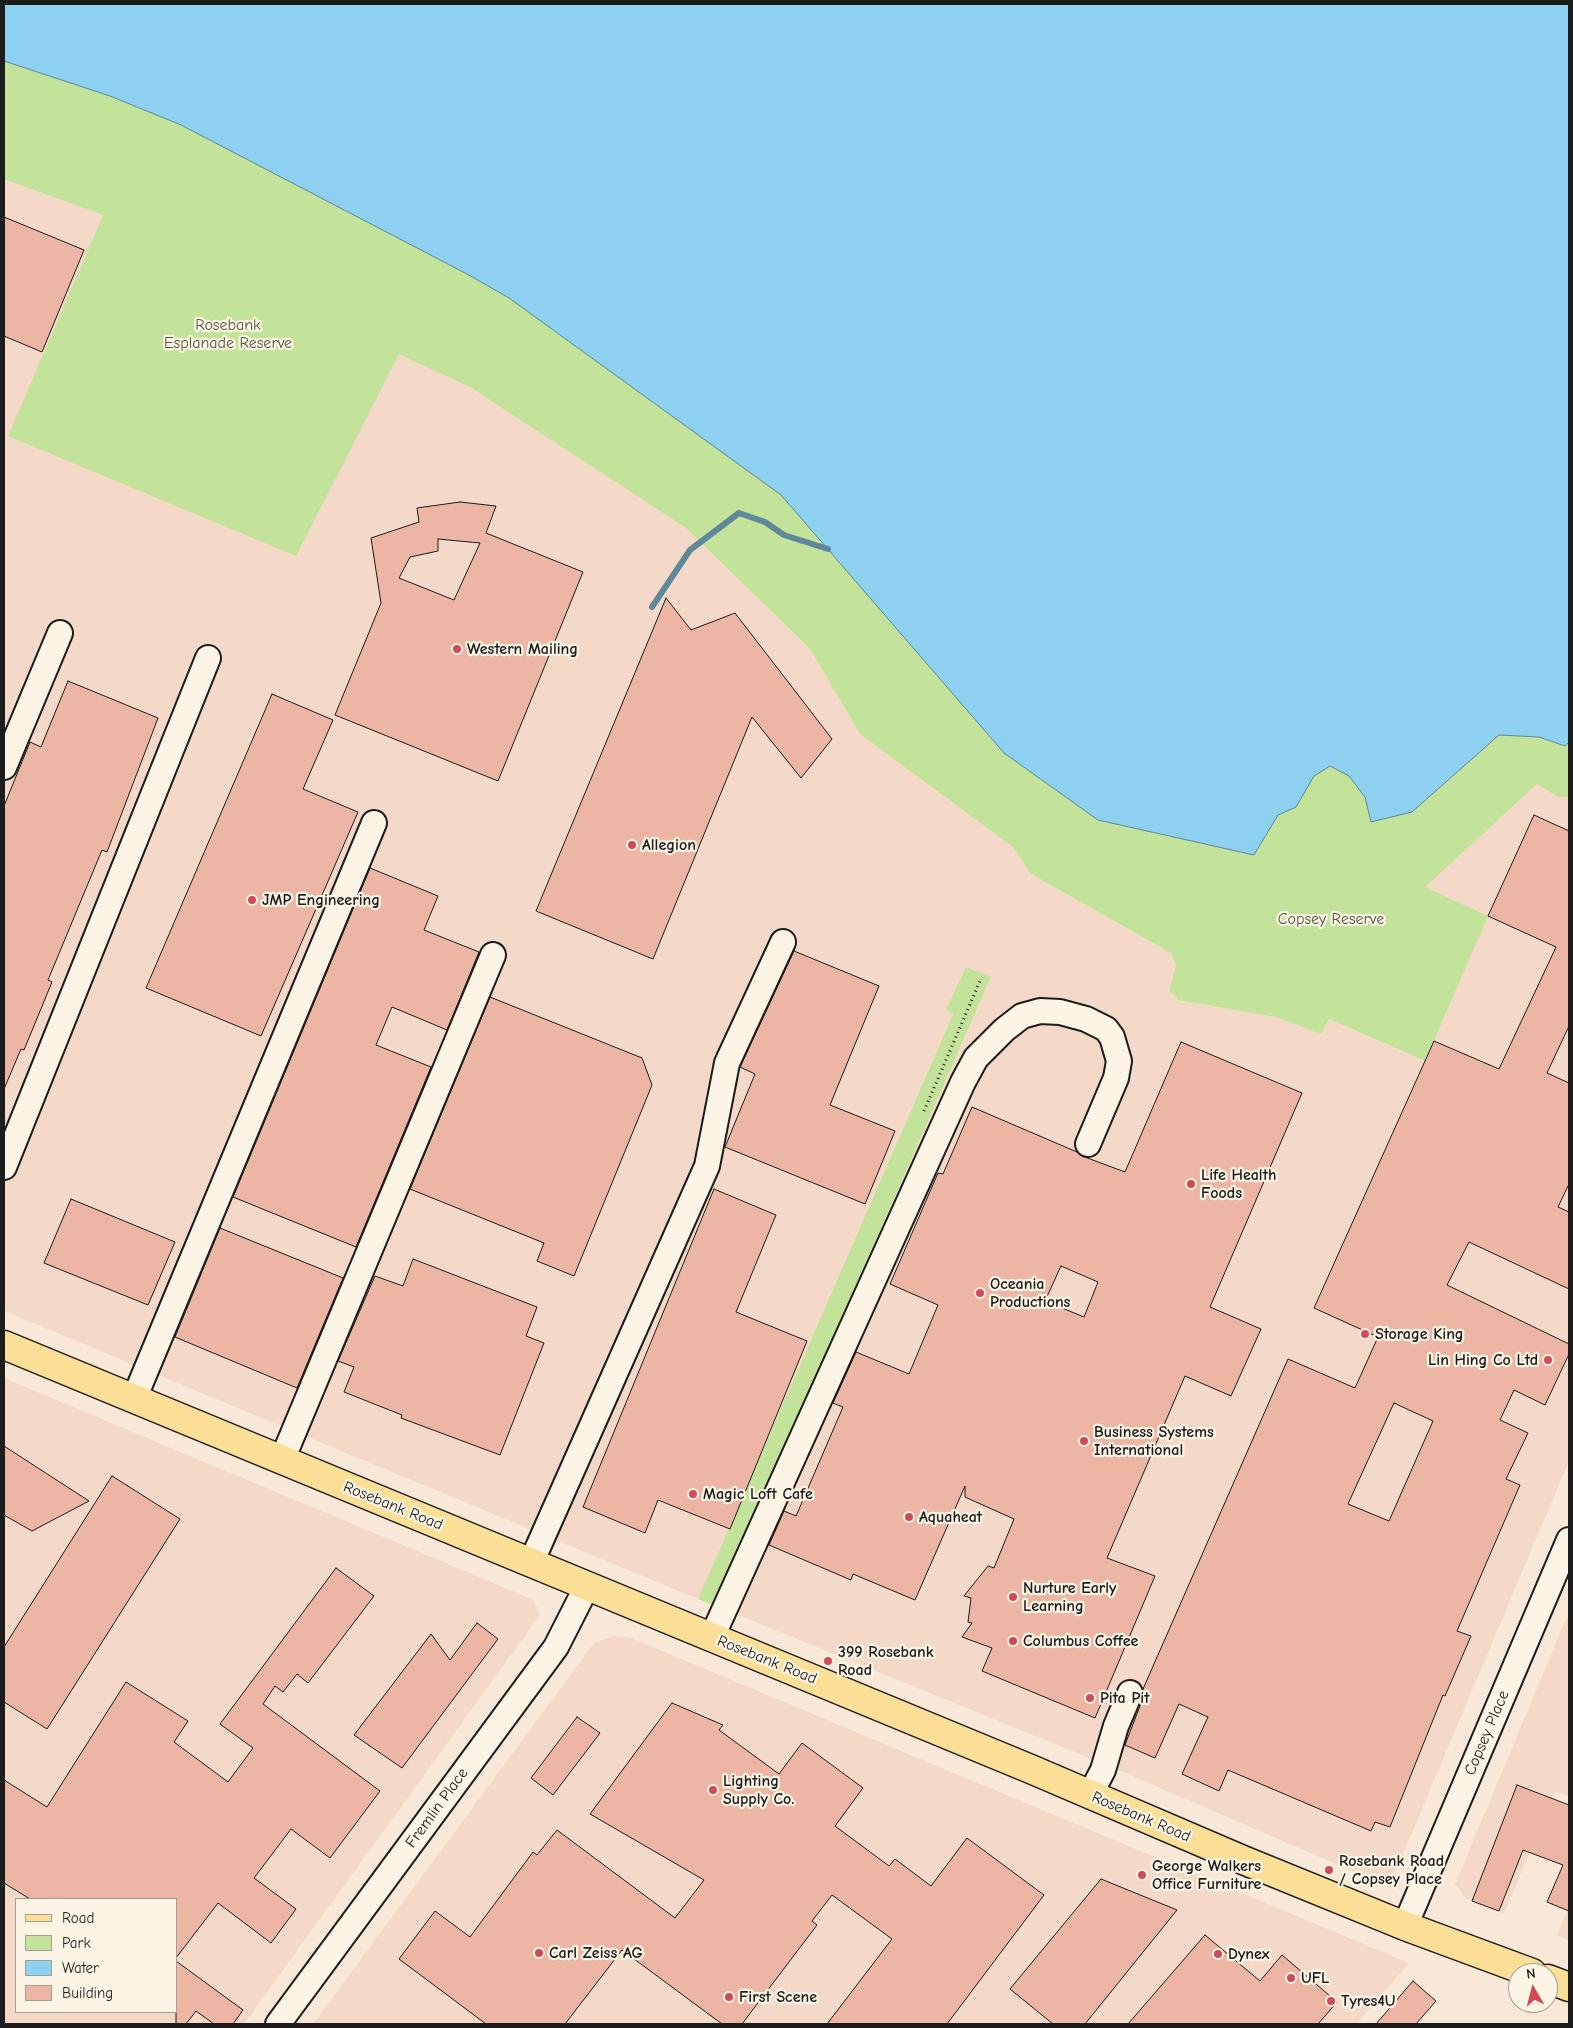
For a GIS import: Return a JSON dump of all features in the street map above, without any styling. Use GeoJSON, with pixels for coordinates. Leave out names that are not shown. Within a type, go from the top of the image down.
{"type":"FeatureCollection","features":[{"type":"Feature","properties":{"kind":"main road","name":"Rosebank Road"},"geometry":{"type":"LineString","coordinates":[[4,1345],[1405,1926],[1508,1964]]}},
{"type":"Feature","properties":{"kind":"street"},"geometry":{"type":"LineString","coordinates":[[4,767],[60,633]]}},
{"type":"Feature","properties":{"kind":"street"},"geometry":{"type":"LineString","coordinates":[[4,1167],[208,658]]}},
{"type":"Feature","properties":{"kind":"street"},"geometry":{"type":"LineString","coordinates":[[134,1399],[374,823]]}},
{"type":"Feature","properties":{"kind":"street"},"geometry":{"type":"LineString","coordinates":[[531,1562],[707,1166],[727,1063],[783,942]]}},
{"type":"Feature","properties":{"kind":"street"},"geometry":{"type":"LineString","coordinates":[[282,1460],[493,955]]}},
{"type":"Feature","properties":{"kind":"street"},"geometry":{"type":"LineString","coordinates":[[712,1637],[963,1082],[976,1058],[1004,1030],[1022,1016],[1040,1011],[1060,1012],[1086,1019],[1106,1029],[1112,1037],[1119,1061],[1116,1078],[1088,1144]]}},
{"type":"Feature","properties":{"kind":"street","name":"Copsey Place"},"geometry":{"type":"LineString","coordinates":[[1405,1926],[1569,1540]]}},
{"type":"Feature","properties":{"kind":"street","name":"Fremlin Place"},"geometry":{"type":"LineString","coordinates":[[278,2024],[556,1647],[587,1586]]}},
{"type":"Feature","properties":{"kind":"street"},"geometry":{"type":"LineString","coordinates":[[1090,1796],[1103,1770],[1116,1726],[1130,1693]]}},
{"type":"Feature","properties":{"kind":"shaded area"},"geometry":{"type":"Polygon","coordinates":[[[4,179],[103,215],[8,436],[404,343],[686,528],[810,649],[860,734],[1014,847],[1031,874],[1171,953],[1176,964],[1169,991],[1176,996],[1177,1000],[1276,1017],[1321,1034],[1329,1019],[1424,1061],[1488,916],[1424,887],[1537,784],[1558,797],[1569,797],[1569,1461],[1395,1873],[1380,1883],[1109,1766],[716,1606],[991,978],[966,967],[947,1010],[953,1013],[698,1599],[4,1311],[4,179]]]}},
{"type":"Feature","properties":{"kind":"shaded area"},"geometry":{"type":"Polygon","coordinates":[[[4,1378],[534,1600],[540,1615],[244,2024],[4,2024],[4,1378]]]}},
{"type":"Feature","properties":{"kind":"shaded area"},"geometry":{"type":"Polygon","coordinates":[[[1569,1612],[1569,1797],[1555,1791],[1504,1914],[1464,1897],[1455,1884],[1569,1612]]]}},
{"type":"Feature","properties":{"kind":"shaded area"},"geometry":{"type":"Polygon","coordinates":[[[613,1636],[631,1638],[1409,1963],[1357,2024],[313,2024],[594,1643],[613,1636]]]}},
{"type":"Feature","properties":{"kind":"shaded area"},"geometry":{"type":"Polygon","coordinates":[[[1569,1905],[1569,1941],[1557,1935],[1569,1905]]]}},
{"type":"Feature","properties":{"kind":"green space"},"geometry":{"type":"Polygon","coordinates":[[[4,4],[1569,4],[1569,797],[1558,797],[1537,784],[1425,887],[1488,916],[1425,1061],[1329,1019],[1321,1034],[1276,1017],[1177,1000],[1176,996],[1169,991],[1176,965],[1171,953],[1031,874],[1013,847],[860,734],[810,649],[686,528],[470,387],[399,354],[296,556],[8,436],[103,215],[4,179],[4,4]]]}},
{"type":"Feature","properties":{"kind":"green space"},"geometry":{"type":"Polygon","coordinates":[[[966,967],[991,977],[716,1606],[698,1599],[953,1014],[946,1010],[966,967]]]}},
{"type":"Feature","properties":{"kind":"water"},"geometry":{"type":"Polygon","coordinates":[[[4,4],[1569,4],[1569,742],[1565,746],[1539,737],[1499,735],[1412,812],[1371,822],[1365,797],[1349,776],[1330,766],[1314,776],[1296,807],[1278,815],[1254,855],[1098,820],[1004,753],[781,495],[509,298],[467,274],[181,125],[110,96],[4,61],[4,4]]]}},
{"type":"Feature","properties":{"kind":"building"},"geometry":{"type":"Polygon","coordinates":[[[4,217],[84,250],[42,352],[4,336],[4,217]]]}},
{"type":"Feature","properties":{"kind":"building","name":"Western Mailing"},"geometry":{"type":"Polygon","coordinates":[[[460,502],[496,506],[486,533],[583,572],[498,781],[335,715],[381,603],[371,538],[419,522],[417,508],[460,502]],[[438,539],[438,551],[410,557],[399,578],[454,600],[480,543],[438,539]]]}},
{"type":"Feature","properties":{"kind":"building","name":"Allegion"},"geometry":{"type":"Polygon","coordinates":[[[666,598],[691,630],[735,613],[832,739],[801,778],[752,717],[653,959],[536,911],[666,598]]]}},
{"type":"Feature","properties":{"kind":"building"},"geometry":{"type":"Polygon","coordinates":[[[68,681],[158,718],[107,852],[102,850],[48,980],[52,982],[24,1050],[21,1049],[4,1089],[4,806],[30,742],[41,747],[68,681]]]}},
{"type":"Feature","properties":{"kind":"building","name":"JMP Engineering"},"geometry":{"type":"Polygon","coordinates":[[[272,694],[333,720],[303,789],[358,812],[261,1036],[146,988],[272,694]]]}},
{"type":"Feature","properties":{"kind":"building"},"geometry":{"type":"Polygon","coordinates":[[[1534,815],[1569,831],[1569,1026],[1547,1073],[1569,1083],[1569,1184],[1558,1207],[1569,1212],[1569,1289],[1469,1242],[1447,1285],[1569,1344],[1569,1354],[1545,1405],[1514,1390],[1500,1420],[1528,1433],[1506,1479],[1520,1485],[1457,1631],[1471,1636],[1445,1696],[1443,1695],[1390,1827],[1375,1822],[1371,1831],[1228,1770],[1219,1791],[1182,1774],[1208,1717],[1179,1704],[1155,1758],[1125,1745],[1143,1698],[1143,1689],[1288,1359],[1355,1388],[1378,1337],[1314,1308],[1434,1041],[1499,1069],[1556,947],[1488,916],[1534,815]],[[1394,1403],[1348,1504],[1389,1521],[1433,1421],[1394,1403]]]}},
{"type":"Feature","properties":{"kind":"building"},"geometry":{"type":"Polygon","coordinates":[[[370,868],[438,896],[424,930],[479,952],[447,1030],[392,1007],[376,1045],[431,1067],[356,1247],[233,1197],[370,868]]]}},
{"type":"Feature","properties":{"kind":"building"},"geometry":{"type":"Polygon","coordinates":[[[794,951],[879,986],[830,1105],[895,1131],[865,1204],[725,1147],[755,1074],[740,1067],[794,951]]]}},
{"type":"Feature","properties":{"kind":"building"},"geometry":{"type":"Polygon","coordinates":[[[490,997],[642,1058],[652,1085],[574,1276],[537,1261],[544,1243],[410,1189],[490,997]]]}},
{"type":"Feature","properties":{"kind":"building"},"geometry":{"type":"Polygon","coordinates":[[[1181,1042],[1302,1093],[1210,1307],[1261,1329],[1231,1396],[1185,1376],[1107,1558],[1155,1576],[1095,1718],[982,1671],[992,1648],[962,1637],[972,1623],[968,1622],[971,1598],[964,1596],[988,1566],[994,1568],[1014,1519],[965,1497],[965,1486],[915,1600],[853,1574],[851,1580],[769,1545],[784,1511],[796,1516],[843,1407],[833,1403],[856,1352],[909,1374],[938,1305],[890,1284],[938,1173],[943,1174],[972,1107],[1077,1152],[1082,1156],[1125,1172],[1181,1042]],[[1061,1266],[1045,1301],[1084,1317],[1098,1282],[1061,1266]]]}},
{"type":"Feature","properties":{"kind":"building"},"geometry":{"type":"Polygon","coordinates":[[[714,1189],[776,1215],[736,1312],[807,1341],[730,1529],[658,1500],[645,1533],[583,1507],[714,1189]]]}},
{"type":"Feature","properties":{"kind":"building"},"geometry":{"type":"Polygon","coordinates":[[[71,1199],[175,1242],[148,1305],[44,1263],[71,1199]]]}},
{"type":"Feature","properties":{"kind":"building"},"geometry":{"type":"Polygon","coordinates":[[[220,1228],[343,1278],[297,1388],[175,1337],[220,1228]]]}},
{"type":"Feature","properties":{"kind":"building"},"geometry":{"type":"Polygon","coordinates":[[[413,1259],[537,1307],[526,1336],[544,1343],[500,1455],[401,1418],[402,1415],[344,1392],[354,1367],[338,1361],[375,1276],[403,1286],[413,1259]]]}},
{"type":"Feature","properties":{"kind":"building"},"geometry":{"type":"Polygon","coordinates":[[[4,1446],[89,1501],[32,1531],[4,1515],[4,1446]]]}},
{"type":"Feature","properties":{"kind":"building"},"geometry":{"type":"Polygon","coordinates":[[[112,1476],[180,1519],[47,1729],[4,1702],[4,1647],[112,1476]]]}},
{"type":"Feature","properties":{"kind":"building"},"geometry":{"type":"Polygon","coordinates":[[[336,1568],[374,1596],[308,1683],[297,1674],[283,1692],[275,1686],[263,1704],[380,1791],[330,1858],[291,1829],[254,1878],[296,1909],[271,1943],[218,1903],[178,1955],[178,1898],[28,1898],[4,1883],[4,1780],[47,1807],[126,1682],[188,1721],[174,1742],[228,1782],[253,1748],[220,1724],[336,1568]]]}},
{"type":"Feature","properties":{"kind":"building"},"geometry":{"type":"Polygon","coordinates":[[[477,1623],[498,1639],[402,1768],[354,1735],[431,1634],[450,1660],[477,1623]]]}},
{"type":"Feature","properties":{"kind":"building"},"geometry":{"type":"Polygon","coordinates":[[[672,1703],[723,1725],[719,1730],[779,1774],[802,1743],[863,1788],[835,1826],[889,1866],[895,1859],[931,1886],[967,1838],[1044,1895],[947,2024],[827,2024],[892,1939],[832,1895],[812,1921],[817,1925],[742,2024],[722,2024],[622,1950],[565,2024],[486,2024],[399,1959],[435,1911],[470,1937],[533,1852],[537,1855],[557,1830],[675,1918],[704,1880],[590,1814],[672,1703]]]}},
{"type":"Feature","properties":{"kind":"building"},"geometry":{"type":"Polygon","coordinates":[[[577,1717],[600,1733],[553,1795],[531,1778],[577,1717]]]}},
{"type":"Feature","properties":{"kind":"building"},"geometry":{"type":"Polygon","coordinates":[[[1517,1785],[1569,1805],[1569,1911],[1547,1902],[1563,1865],[1523,1850],[1499,1911],[1472,1901],[1517,1785]]]}},
{"type":"Feature","properties":{"kind":"building"},"geometry":{"type":"Polygon","coordinates":[[[1101,1879],[1177,1910],[1085,2024],[1053,2024],[1010,1989],[1101,1879]]]}},
{"type":"Feature","properties":{"kind":"building"},"geometry":{"type":"Polygon","coordinates":[[[1205,1935],[1260,1981],[1282,1955],[1337,2002],[1318,2024],[1128,2024],[1205,1935]]]}},
{"type":"Feature","properties":{"kind":"building"},"geometry":{"type":"Polygon","coordinates":[[[178,1962],[243,2010],[233,2024],[214,2024],[196,2011],[186,2024],[176,2024],[176,2013],[178,2013],[178,1962]]]}},
{"type":"Feature","properties":{"kind":"building"},"geometry":{"type":"Polygon","coordinates":[[[1413,1981],[1436,2001],[1416,2024],[1376,2024],[1413,1981]]]}},
{"type":"Feature","properties":{"kind":"waterway"},"geometry":{"type":"LineString","coordinates":[[652,607],[690,550],[739,513],[765,522],[784,535],[828,549]]}},
{"type":"Feature","properties":{"kind":"place","name":"Western Mailing"},"geometry":{"type":"Point","coordinates":[457,649]}},
{"type":"Feature","properties":{"kind":"place","name":"Allegion"},"geometry":{"type":"Point","coordinates":[632,845]}},
{"type":"Feature","properties":{"kind":"place","name":"JMP Engineering"},"geometry":{"type":"Point","coordinates":[252,900]}},
{"type":"Feature","properties":{"kind":"place","name":"Life Health Foods"},"geometry":{"type":"Point","coordinates":[1191,1184]}},
{"type":"Feature","properties":{"kind":"place","name":"Oceania Productions"},"geometry":{"type":"Point","coordinates":[980,1293]}},
{"type":"Feature","properties":{"kind":"place","name":"Storage King"},"geometry":{"type":"Point","coordinates":[1365,1334]}},
{"type":"Feature","properties":{"kind":"place","name":"Lin Hing Co Ltd"},"geometry":{"type":"Point","coordinates":[1548,1360]}},
{"type":"Feature","properties":{"kind":"place","name":"Business Systems International"},"geometry":{"type":"Point","coordinates":[1084,1441]}},
{"type":"Feature","properties":{"kind":"place","name":"Magic Loft Cafe"},"geometry":{"type":"Point","coordinates":[693,1494]}},
{"type":"Feature","properties":{"kind":"place","name":"Aquaheat"},"geometry":{"type":"Point","coordinates":[909,1517]}},
{"type":"Feature","properties":{"kind":"place","name":"Nurture Early Learning"},"geometry":{"type":"Point","coordinates":[1013,1597]}},
{"type":"Feature","properties":{"kind":"place","name":"Columbus Coffee"},"geometry":{"type":"Point","coordinates":[1013,1641]}},
{"type":"Feature","properties":{"kind":"place","name":"399 Rosebank Road"},"geometry":{"type":"Point","coordinates":[828,1661]}},
{"type":"Feature","properties":{"kind":"place","name":"Pita Pit"},"geometry":{"type":"Point","coordinates":[1090,1698]}},
{"type":"Feature","properties":{"kind":"place","name":"Lighting Supply Co."},"geometry":{"type":"Point","coordinates":[713,1790]}},
{"type":"Feature","properties":{"kind":"place","name":"Rosebank Road / Copsey Place"},"geometry":{"type":"Point","coordinates":[1329,1870]}},
{"type":"Feature","properties":{"kind":"place","name":"George Walkers Office Furniture"},"geometry":{"type":"Point","coordinates":[1142,1875]}},
{"type":"Feature","properties":{"kind":"place","name":"Carl Zeiss AG"},"geometry":{"type":"Point","coordinates":[539,1953]}},
{"type":"Feature","properties":{"kind":"place","name":"Dynex"},"geometry":{"type":"Point","coordinates":[1218,1954]}},
{"type":"Feature","properties":{"kind":"place","name":"UFL"},"geometry":{"type":"Point","coordinates":[1291,1978]}},
{"type":"Feature","properties":{"kind":"place","name":"First Scene"},"geometry":{"type":"Point","coordinates":[729,1997]}},
{"type":"Feature","properties":{"kind":"place","name":"Tyres4U"},"geometry":{"type":"Point","coordinates":[1331,2001]}},
{"type":"Feature","properties":{"kind":"park label","name":"Rosebank Esplanade Reserve"},"geometry":{"type":"Point","coordinates":[228,334]}},
{"type":"Feature","properties":{"kind":"park label","name":"Copsey Reserve"},"geometry":{"type":"Point","coordinates":[1331,919]}}]}
